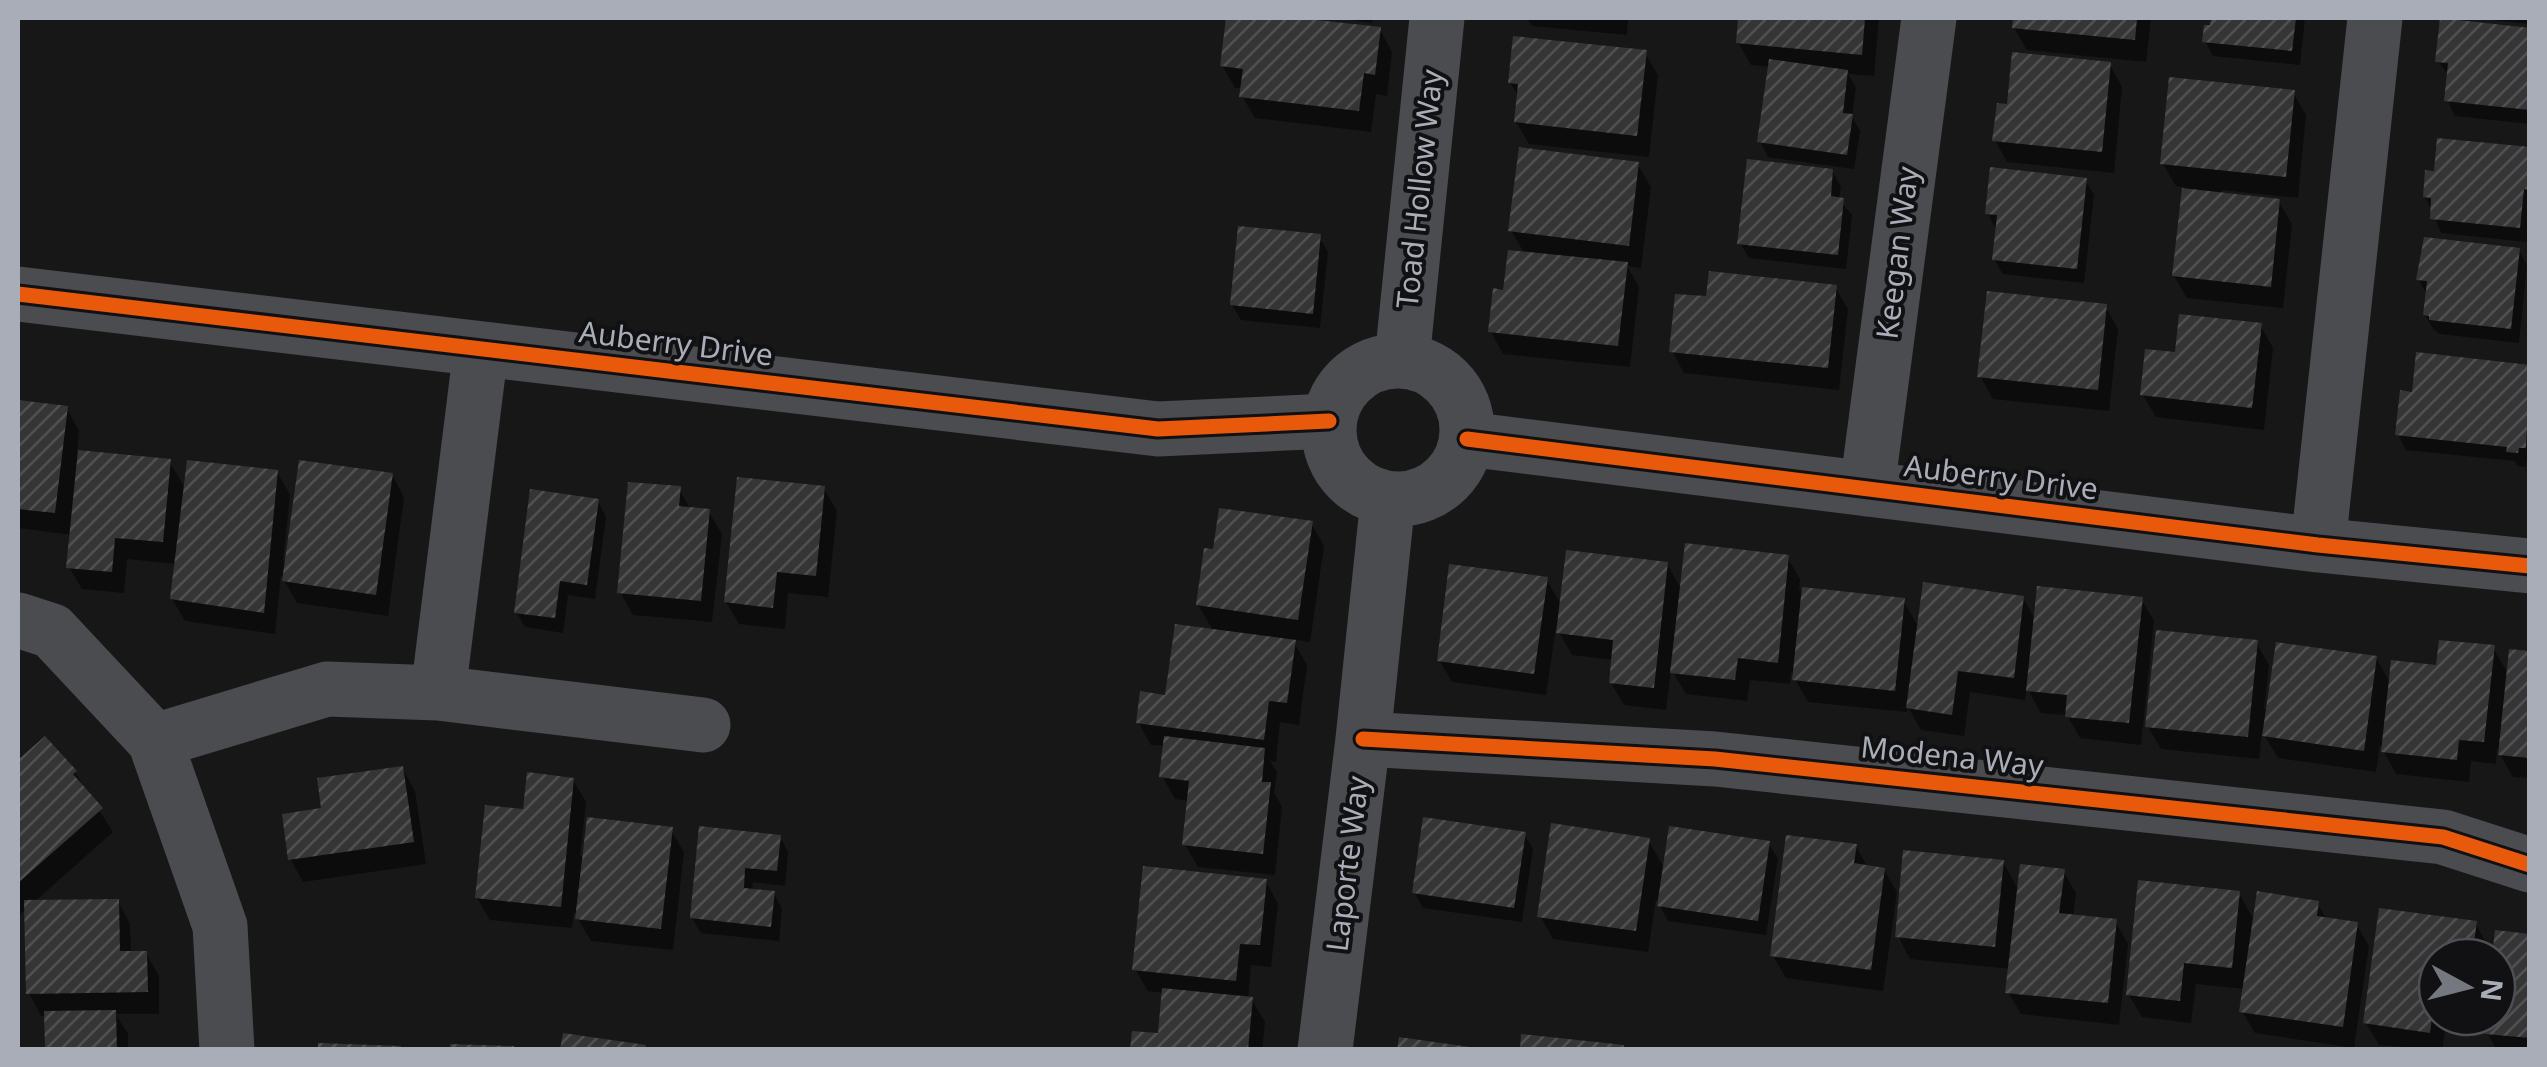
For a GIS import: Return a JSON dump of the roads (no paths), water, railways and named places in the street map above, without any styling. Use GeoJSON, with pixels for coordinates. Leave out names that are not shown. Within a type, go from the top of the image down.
{"type":"FeatureCollection","features":[{"type":"Feature","properties":{"kind":"street","name":"Toad Hollow Way"},"geometry":{"type":"LineString","coordinates":[[1402,360],[1437,18]]}},
{"type":"Feature","properties":{"kind":"street","name":"Keegan Way"},"geometry":{"type":"LineString","coordinates":[[1866,489],[1928,18]]}},
{"type":"Feature","properties":{"kind":"street"},"geometry":{"type":"LineString","coordinates":[[2318,545],[2374,18]]}},
{"type":"Feature","properties":{"kind":"street","name":"Auberry Drive"},"geometry":{"type":"LineString","coordinates":[[18,294],[1158,429],[1329,421]]}},
{"type":"Feature","properties":{"kind":"street"},"geometry":{"type":"LineString","coordinates":[[438,693],[481,349]]}},
{"type":"Feature","properties":{"kind":"street"},"geometry":{"type":"LineString","coordinates":[[1402,360],[1437,372],[1457,392],[1466,414],[1467,438],[1459,464],[1443,482],[1422,495],[1388,499],[1357,486],[1340,468],[1330,445],[1329,421],[1334,402],[1348,382],[1374,364],[1402,360]]}},
{"type":"Feature","properties":{"kind":"street","name":"Auberry Drive"},"geometry":{"type":"LineString","coordinates":[[1467,438],[2318,545],[2530,566]]}},
{"type":"Feature","properties":{"kind":"street","name":"Laporte Way"},"geometry":{"type":"LineString","coordinates":[[1325,1050],[1388,499]]}},
{"type":"Feature","properties":{"kind":"street"},"geometry":{"type":"LineString","coordinates":[[18,620],[52,631],[155,742],[220,926],[228,1050]]}},
{"type":"Feature","properties":{"kind":"street"},"geometry":{"type":"LineString","coordinates":[[155,742],[327,689],[438,693],[703,726]]}},
{"type":"Feature","properties":{"kind":"street","name":"Modena Way"},"geometry":{"type":"LineString","coordinates":[[1363,739],[1714,759],[2443,836],[2530,865]]}}]}
